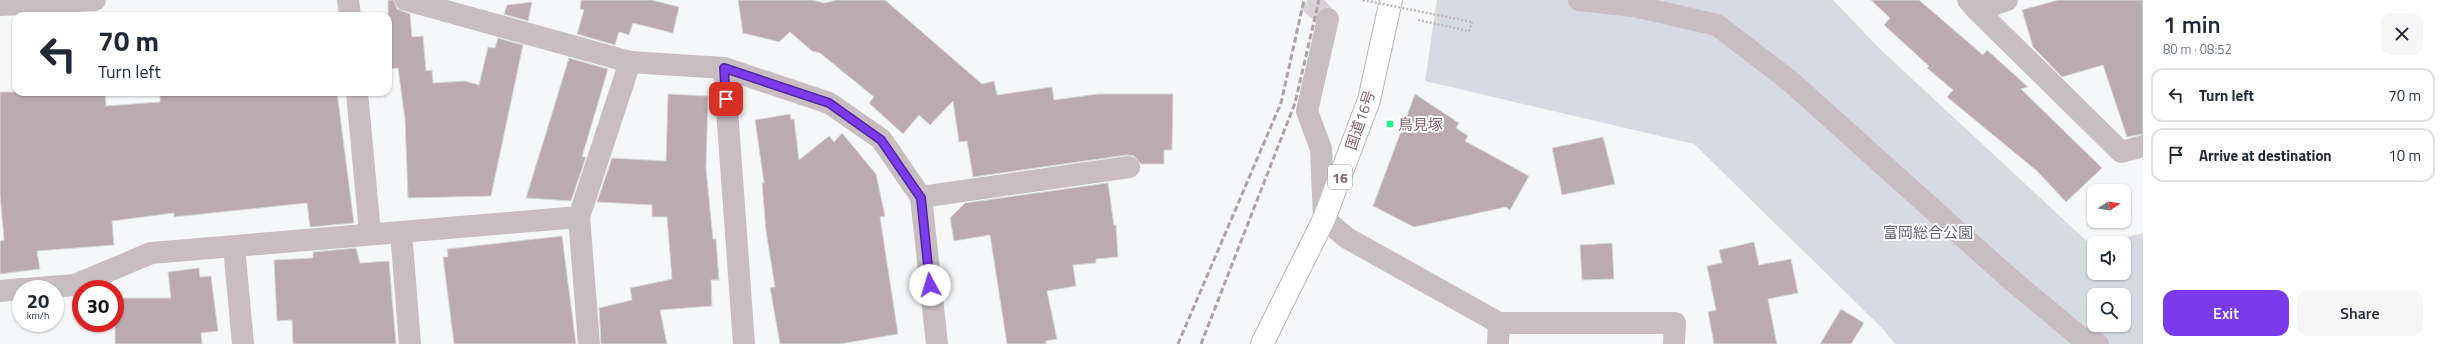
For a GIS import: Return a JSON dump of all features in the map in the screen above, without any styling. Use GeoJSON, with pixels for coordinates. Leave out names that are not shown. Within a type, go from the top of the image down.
{"type":"FeatureCollection","features":[{"type":"Feature","properties":{"kind":"highway","name":"国道16号"},"geometry":{"type":"LineString","coordinates":[[1262,344],[1324,219],[1369,100],[1391,0]]}},
{"type":"Feature","properties":{"kind":"street"},"geometry":{"type":"LineString","coordinates":[[0,5],[95,0]]}},
{"type":"Feature","properties":{"kind":"street"},"geometry":{"type":"LineString","coordinates":[[348,0],[350,12]]}},
{"type":"Feature","properties":{"kind":"street"},"geometry":{"type":"LineString","coordinates":[[406,0],[630,62],[724,68],[829,103],[881,140],[921,198],[937,344]]}},
{"type":"Feature","properties":{"kind":"street"},"geometry":{"type":"LineString","coordinates":[[1579,0],[1634,6],[1717,25],[1790,81],[2008,277],[2080,337],[2098,344]]}},
{"type":"Feature","properties":{"kind":"street"},"geometry":{"type":"LineString","coordinates":[[1973,5],[2007,0]]}},
{"type":"Feature","properties":{"kind":"street"},"geometry":{"type":"LineString","coordinates":[[1973,5],[2121,152],[2143,146]]}},
{"type":"Feature","properties":{"kind":"street"},"geometry":{"type":"LineString","coordinates":[[1328,19],[1307,111],[1321,149],[1324,219],[1346,238],[1499,322],[1675,323],[1674,344]]}},
{"type":"Feature","properties":{"kind":"street"},"geometry":{"type":"LineString","coordinates":[[589,344],[579,217],[630,62]]}},
{"type":"Feature","properties":{"kind":"street"},"geometry":{"type":"LineString","coordinates":[[724,68],[744,344]]}},
{"type":"Feature","properties":{"kind":"street"},"geometry":{"type":"LineString","coordinates":[[357,96],[370,233]]}},
{"type":"Feature","properties":{"kind":"street"},"geometry":{"type":"LineString","coordinates":[[921,198],[1129,166]]}},
{"type":"Feature","properties":{"kind":"street"},"geometry":{"type":"LineString","coordinates":[[64,286],[75,285],[151,253],[234,247],[370,233],[401,232],[579,217]]}},
{"type":"Feature","properties":{"kind":"street"},"geometry":{"type":"LineString","coordinates":[[401,232],[410,344]]}},
{"type":"Feature","properties":{"kind":"street"},"geometry":{"type":"LineString","coordinates":[[234,247],[243,344]]}},
{"type":"Feature","properties":{"kind":"street"},"geometry":{"type":"LineString","coordinates":[[0,291],[12,290]]}},
{"type":"Feature","properties":{"kind":"street"},"geometry":{"type":"LineString","coordinates":[[1498,344],[1499,322]]}},
{"type":"Feature","properties":{"kind":"path"},"geometry":{"type":"LineString","coordinates":[[1363,0],[1472,22],[1469,31],[1418,20]]}},
{"type":"Feature","properties":{"kind":"green space","name":"富岡総合公園"},"geometry":{"type":"Polygon","coordinates":[[[1437,0],[1833,0],[1880,49],[2087,241],[2087,280],[2131,280],[2131,236],[2143,233],[2143,344],[1895,344],[1883,329],[1694,144],[1425,81],[1437,0]]]}},
{"type":"Feature","properties":{"kind":"building"},"geometry":{"type":"Polygon","coordinates":[[[388,0],[394,0],[397,9],[410,14],[412,37],[423,36],[426,71],[432,70],[433,83],[465,81],[479,85],[488,47],[495,48],[498,38],[523,45],[491,196],[408,198],[405,119],[398,68],[392,69],[392,12],[388,12],[388,0]]]}},
{"type":"Feature","properties":{"kind":"building"},"geometry":{"type":"Polygon","coordinates":[[[581,0],[652,0],[679,7],[673,33],[633,23],[629,35],[619,32],[615,45],[577,34],[584,10],[580,9],[581,0]]]}},
{"type":"Feature","properties":{"kind":"building"},"geometry":{"type":"Polygon","coordinates":[[[738,0],[812,0],[825,3],[836,0],[885,0],[982,84],[994,81],[997,95],[1052,87],[1054,100],[1098,94],[1173,94],[1172,150],[1164,150],[1164,164],[1141,164],[1134,156],[1127,155],[973,177],[967,141],[959,142],[953,101],[930,125],[919,115],[903,134],[869,103],[874,97],[820,53],[812,51],[790,32],[779,42],[743,33],[738,0]]]}},
{"type":"Feature","properties":{"kind":"building"},"geometry":{"type":"Polygon","coordinates":[[[1871,0],[1919,0],[1983,55],[1987,50],[2028,87],[2021,89],[2102,168],[2066,202],[2037,171],[1947,97],[1953,90],[1927,68],[1929,66],[1884,25],[1890,18],[1871,0]]]}},
{"type":"Feature","properties":{"kind":"building"},"geometry":{"type":"Polygon","coordinates":[[[2058,0],[2143,0],[2143,134],[2127,137],[2103,65],[2062,77],[2033,47],[2022,10],[2058,0]]]}},
{"type":"Feature","properties":{"kind":"building"},"geometry":{"type":"Polygon","coordinates":[[[532,2],[528,21],[504,14],[507,5],[532,2]]]}},
{"type":"Feature","properties":{"kind":"building"},"geometry":{"type":"Polygon","coordinates":[[[569,58],[608,69],[582,157],[586,157],[571,201],[526,198],[569,58]]]}},
{"type":"Feature","properties":{"kind":"building"},"geometry":{"type":"Polygon","coordinates":[[[0,92],[12,92],[12,96],[105,96],[106,106],[160,102],[160,96],[338,96],[354,223],[310,227],[307,203],[174,217],[174,213],[112,221],[114,245],[37,251],[40,269],[0,274],[0,241],[4,240],[0,195],[0,92]]]}},
{"type":"Feature","properties":{"kind":"building"},"geometry":{"type":"Polygon","coordinates":[[[668,94],[708,96],[706,168],[713,239],[716,239],[719,280],[711,280],[712,306],[660,310],[667,344],[601,344],[599,308],[632,300],[630,288],[672,279],[667,217],[652,217],[652,205],[597,202],[612,158],[666,161],[668,94]]]}},
{"type":"Feature","properties":{"kind":"building"},"geometry":{"type":"Polygon","coordinates":[[[1415,94],[1459,123],[1456,128],[1468,136],[1465,141],[1529,176],[1510,210],[1506,207],[1414,227],[1373,206],[1415,94]]]}},
{"type":"Feature","properties":{"kind":"building"},"geometry":{"type":"Polygon","coordinates":[[[790,114],[791,120],[794,119],[799,160],[829,136],[834,142],[842,133],[876,174],[885,216],[880,217],[898,334],[840,344],[780,344],[770,288],[775,287],[766,231],[762,183],[764,183],[755,120],[790,114]]]}},
{"type":"Feature","properties":{"kind":"building"},"geometry":{"type":"Polygon","coordinates":[[[1603,137],[1615,184],[1562,195],[1552,148],[1603,137]]]}},
{"type":"Feature","properties":{"kind":"building"},"geometry":{"type":"Polygon","coordinates":[[[1108,183],[1114,225],[1116,225],[1118,257],[1096,259],[1096,263],[1073,265],[1076,286],[1047,291],[1057,339],[1046,341],[1046,344],[1007,344],[990,235],[954,241],[950,218],[965,203],[1108,183]]]}},
{"type":"Feature","properties":{"kind":"building"},"geometry":{"type":"Polygon","coordinates":[[[562,236],[576,344],[454,344],[443,257],[448,257],[447,249],[562,236]]]}},
{"type":"Feature","properties":{"kind":"building"},"geometry":{"type":"Polygon","coordinates":[[[1754,242],[1759,265],[1791,259],[1798,293],[1768,299],[1777,344],[1714,344],[1708,312],[1716,310],[1707,266],[1722,263],[1719,250],[1754,242]]]}},
{"type":"Feature","properties":{"kind":"building"},"geometry":{"type":"Polygon","coordinates":[[[1612,243],[1614,279],[1582,280],[1580,245],[1612,243]]]}},
{"type":"Feature","properties":{"kind":"building"},"geometry":{"type":"Polygon","coordinates":[[[356,248],[360,263],[389,261],[396,344],[293,344],[292,320],[277,321],[274,260],[313,258],[313,252],[356,248]]]}},
{"type":"Feature","properties":{"kind":"building"},"geometry":{"type":"Polygon","coordinates":[[[199,268],[200,277],[211,276],[218,331],[201,333],[202,344],[115,344],[115,332],[124,332],[124,298],[171,298],[168,272],[199,268]]]}},
{"type":"Feature","properties":{"kind":"building"},"geometry":{"type":"Polygon","coordinates":[[[1841,309],[1864,323],[1851,344],[1820,344],[1841,309]]]}},
{"type":"Feature","properties":{"kind":"tunnel"},"geometry":{"type":"LineString","coordinates":[[1308,0],[1328,19]]}},
{"type":"Feature","properties":{"kind":"railway"},"geometry":{"type":"LineString","coordinates":[[1178,344],[1281,103],[1304,0]]}},
{"type":"Feature","properties":{"kind":"railway"},"geometry":{"type":"LineString","coordinates":[[1201,344],[1295,103],[1319,0]]}},
{"type":"Feature","properties":{"kind":"place","name":"鳥見塚"},"geometry":{"type":"Point","coordinates":[1390,124]}},
{"type":"Feature","properties":{"kind":"route"},"geometry":{"type":"LineString","coordinates":[[726,99],[724,68],[829,103],[881,140],[921,198],[930,285]]}}]}
